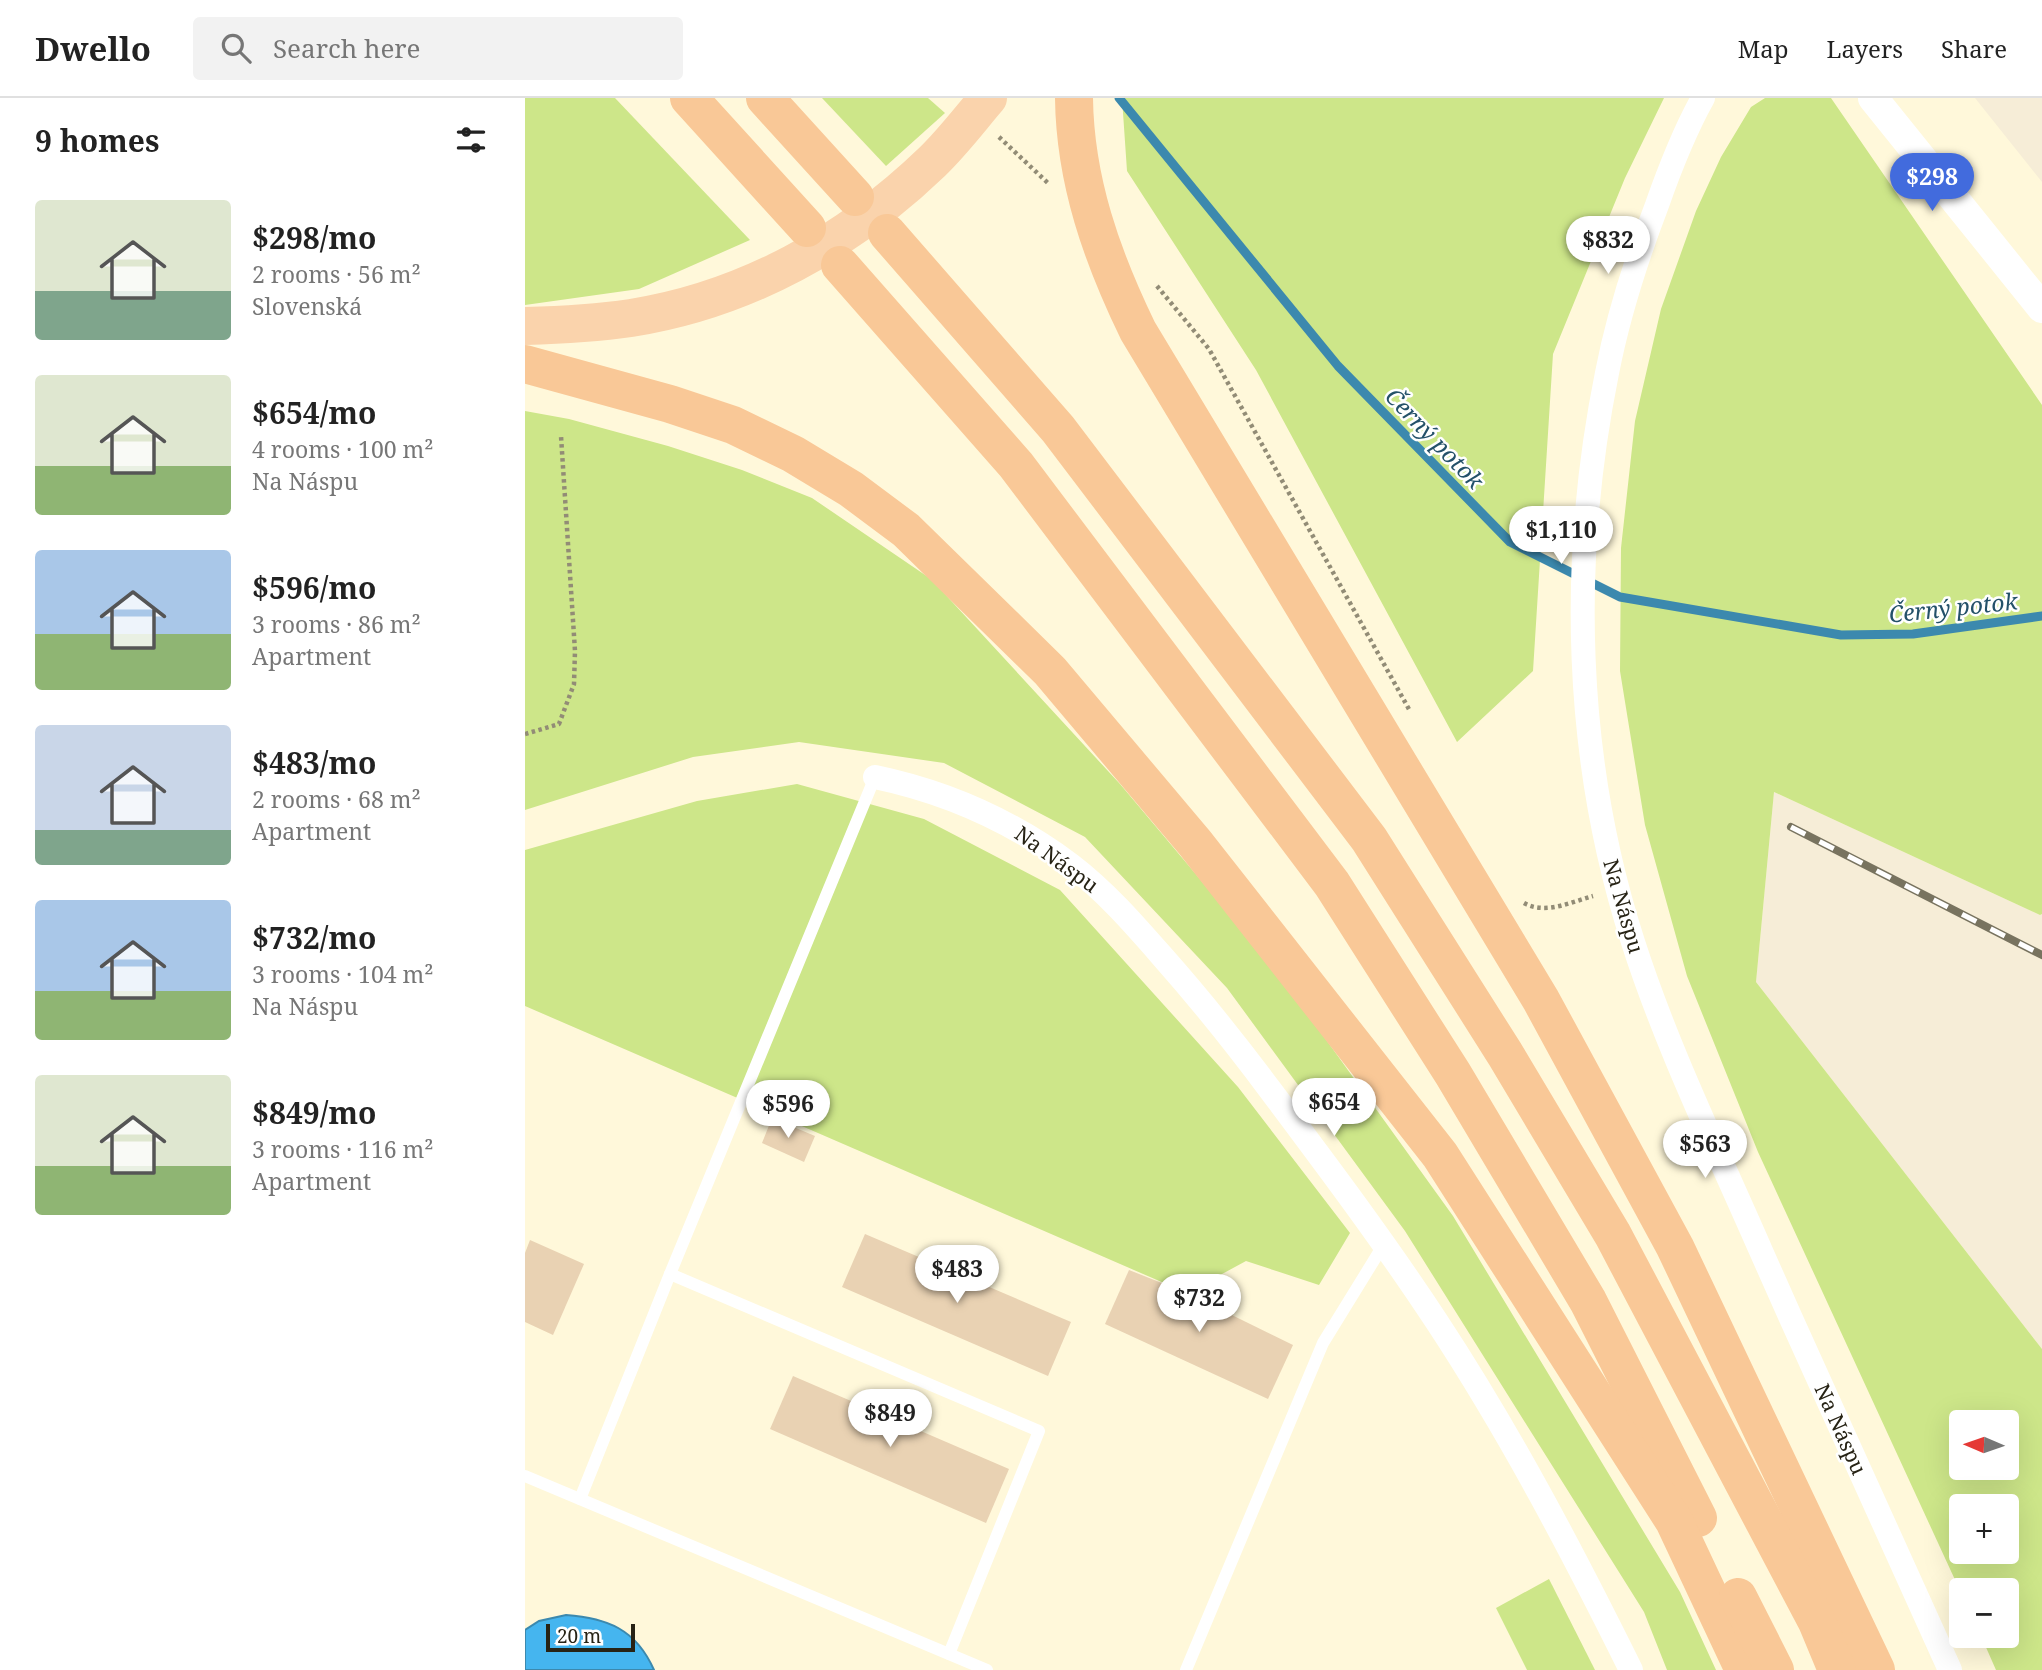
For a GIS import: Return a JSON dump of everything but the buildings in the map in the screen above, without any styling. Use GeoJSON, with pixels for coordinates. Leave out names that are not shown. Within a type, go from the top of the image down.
{"type":"FeatureCollection","features":[{"type":"Feature","properties":{"kind":"highway"},"geometry":{"type":"LineString","coordinates":[[689,98],[807,228]]}},
{"type":"Feature","properties":{"kind":"highway"},"geometry":{"type":"LineString","coordinates":[[765,98],[855,197]]}},
{"type":"Feature","properties":{"kind":"highway"},"geometry":{"type":"LineString","coordinates":[[525,326],[632,318],[697,302],[766,278],[833,242],[885,204],[934,160],[988,98]]}},
{"type":"Feature","properties":{"kind":"highway"},"geometry":{"type":"LineString","coordinates":[[1074,98],[1074,127],[1082,180],[1096,232],[1121,294],[1165,377],[1399,760],[1541,1000],[1675,1247],[1875,1670]]}},
{"type":"Feature","properties":{"kind":"highway"},"geometry":{"type":"LineString","coordinates":[[887,233],[1058,429],[1369,839],[1505,1054],[1613,1235],[1817,1622],[1837,1670]]}},
{"type":"Feature","properties":{"kind":"highway"},"geometry":{"type":"LineString","coordinates":[[840,265],[1016,465],[1332,884],[1453,1074],[1588,1301],[1775,1670]]}},
{"type":"Feature","properties":{"kind":"highway"},"geometry":{"type":"LineString","coordinates":[[525,364],[670,404],[733,425],[793,454],[851,489],[906,530],[1059,681],[1195,843],[1440,1156],[1674,1521],[1744,1670]]}},
{"type":"Feature","properties":{"kind":"street","name":"Na Náspu"},"geometry":{"type":"LineString","coordinates":[[1703,98],[1672,166],[1627,292],[1609,361],[1589,480],[1583,578],[1583,654],[1591,747],[1610,858],[1634,944],[1655,1002],[1734,1190],[1950,1670]]}},
{"type":"Feature","properties":{"kind":"street"},"geometry":{"type":"LineString","coordinates":[[1873,98],[2042,308]]}},
{"type":"Feature","properties":{"kind":"street","name":"Na Náspu"},"geometry":{"type":"LineString","coordinates":[[875,777],[910,785],[979,809],[1042,845],[1097,886],[1138,928],[1214,1017],[1296,1124],[1438,1322],[1549,1509],[1631,1670]]}},
{"type":"Feature","properties":{"kind":"lane"},"geometry":{"type":"LineString","coordinates":[[580,1499],[875,777]]}},
{"type":"Feature","properties":{"kind":"lane"},"geometry":{"type":"LineString","coordinates":[[1186,1670],[1323,1343],[1384,1244]]}},
{"type":"Feature","properties":{"kind":"lane"},"geometry":{"type":"LineString","coordinates":[[670,1274],[1039,1431],[949,1654]]}},
{"type":"Feature","properties":{"kind":"lane"},"geometry":{"type":"LineString","coordinates":[[525,1476],[987,1670]]}},
{"type":"Feature","properties":{"kind":"path"},"geometry":{"type":"LineString","coordinates":[[525,734],[559,724],[574,684],[575,652],[561,436]]}},
{"type":"Feature","properties":{"kind":"shaded area"},"geometry":{"type":"Polygon","coordinates":[[[1975,98],[2042,98],[2042,182],[1975,98]]]}},
{"type":"Feature","properties":{"kind":"shaded area"},"geometry":{"type":"Polygon","coordinates":[[[1774,792],[2042,914],[2042,1349],[1756,982],[1774,792]]]}},
{"type":"Feature","properties":{"kind":"green space"},"geometry":{"type":"Polygon","coordinates":[[[525,98],[615,98],[750,240],[639,289],[525,305],[525,98]]]}},
{"type":"Feature","properties":{"kind":"green space"},"geometry":{"type":"Polygon","coordinates":[[[822,98],[928,98],[945,113],[886,166],[822,98]]]}},
{"type":"Feature","properties":{"kind":"green space"},"geometry":{"type":"Polygon","coordinates":[[[1122,98],[1664,98],[1625,178],[1553,354],[1533,671],[1457,742],[1256,370],[1127,171],[1122,98]]]}},
{"type":"Feature","properties":{"kind":"green space"},"geometry":{"type":"Polygon","coordinates":[[[1765,98],[1831,98],[2042,405],[2042,914],[1774,792],[1756,982],[2042,1349],[2042,1670],[1996,1670],[1986,1648],[2019,1648],[2019,1578],[1954,1578],[1758,1152],[1687,976],[1645,825],[1620,671],[1621,548],[1635,421],[1661,309],[1696,211],[1721,157],[1751,107],[1765,98]]]}},
{"type":"Feature","properties":{"kind":"green space"},"geometry":{"type":"Polygon","coordinates":[[[525,411],[569,419],[668,446],[742,470],[812,498],[931,579],[1120,784],[1273,966],[1453,1216],[1680,1592],[1716,1670],[1667,1670],[1644,1612],[1405,1231],[1227,988],[1085,837],[944,763],[799,742],[693,757],[525,810],[525,411]]]}},
{"type":"Feature","properties":{"kind":"green space"},"geometry":{"type":"Polygon","coordinates":[[[797,784],[924,819],[1060,890],[1238,1087],[1350,1233],[1319,1285],[1246,1261],[1187,1293],[525,1006],[525,850],[697,801],[797,784]]]}},
{"type":"Feature","properties":{"kind":"green space"},"geometry":{"type":"Polygon","coordinates":[[[1549,1579],[1595,1670],[1527,1670],[1496,1608],[1549,1579]]]}},
{"type":"Feature","properties":{"kind":"water"},"geometry":{"type":"Polygon","coordinates":[[[566,1615],[595,1619],[619,1628],[638,1645],[654,1670],[525,1670],[525,1630],[539,1621],[566,1615]]]}},
{"type":"Feature","properties":{"kind":"waterway","name":"Černý potok"},"geometry":{"type":"LineString","coordinates":[[1119,98],[1338,366],[1510,542],[1620,597],[1841,635],[1913,634],[2042,616]]}},
{"type":"Feature","properties":{"kind":"railway"},"geometry":{"type":"LineString","coordinates":[[1791,827],[2042,955]]}}]}
